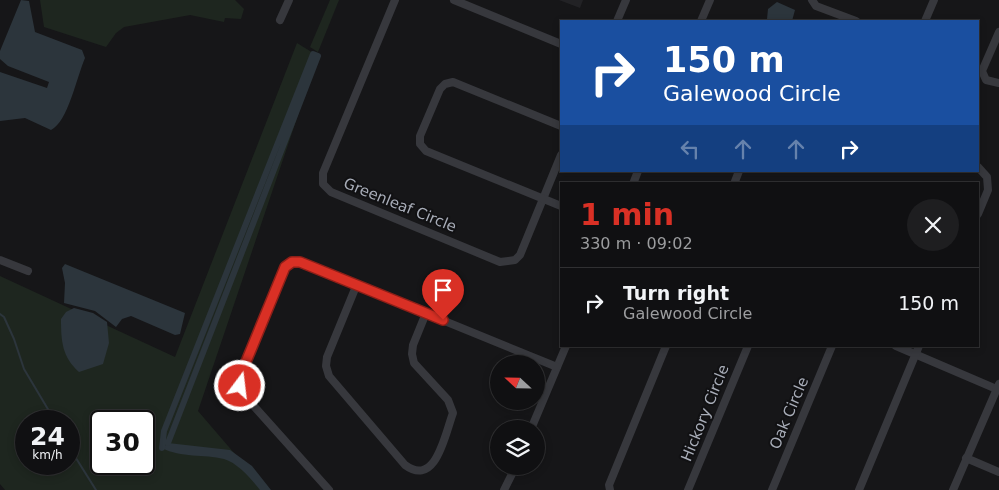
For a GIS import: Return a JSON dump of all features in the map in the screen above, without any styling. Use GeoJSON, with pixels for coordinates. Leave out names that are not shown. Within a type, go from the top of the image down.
{"type":"FeatureCollection","features":[{"type":"Feature","properties":{"kind":"street"},"geometry":{"type":"LineString","coordinates":[[280,20],[289,0]]}},
{"type":"Feature","properties":{"kind":"street","name":"Greenleaf Circle"},"geometry":{"type":"LineString","coordinates":[[395,0],[323,173],[323,184],[331,192],[500,262],[515,260],[520,255],[543,199]]}},
{"type":"Feature","properties":{"kind":"street"},"geometry":{"type":"LineString","coordinates":[[454,0],[560,44]]}},
{"type":"Feature","properties":{"kind":"street"},"geometry":{"type":"LineString","coordinates":[[617,20],[626,0]]}},
{"type":"Feature","properties":{"kind":"street"},"geometry":{"type":"LineString","coordinates":[[701,20],[710,0]]}},
{"type":"Feature","properties":{"kind":"street"},"geometry":{"type":"LineString","coordinates":[[812,0],[816,6],[853,20]]}},
{"type":"Feature","properties":{"kind":"street"},"geometry":{"type":"LineString","coordinates":[[925,20],[934,0]]}},
{"type":"Feature","properties":{"kind":"street"},"geometry":{"type":"LineString","coordinates":[[999,32],[982,71],[986,80],[999,83]]}},
{"type":"Feature","properties":{"kind":"street"},"geometry":{"type":"LineString","coordinates":[[560,126],[453,82],[446,84],[440,89],[420,136],[420,144],[426,151],[560,206]]}},
{"type":"Feature","properties":{"kind":"street"},"geometry":{"type":"LineString","coordinates":[[543,199],[560,158]]}},
{"type":"Feature","properties":{"kind":"street"},"geometry":{"type":"LineString","coordinates":[[979,168],[987,177],[988,190],[979,212]]}},
{"type":"Feature","properties":{"kind":"street"},"geometry":{"type":"LineString","coordinates":[[0,260],[28,271]]}},
{"type":"Feature","properties":{"kind":"street"},"geometry":{"type":"LineString","coordinates":[[329,490],[243,394],[240,386],[241,374],[285,267],[292,262],[300,262],[357,284],[557,367]]}},
{"type":"Feature","properties":{"kind":"street"},"geometry":{"type":"LineString","coordinates":[[357,284],[327,357],[326,366],[329,376],[405,466],[412,471],[424,471],[434,464],[453,413],[448,400],[414,363],[413,345],[426,313]]}},
{"type":"Feature","properties":{"kind":"street"},"geometry":{"type":"LineString","coordinates":[[535,420],[566,347]]}},
{"type":"Feature","properties":{"kind":"street"},"geometry":{"type":"LineString","coordinates":[[610,490],[609,485],[666,347]]}},
{"type":"Feature","properties":{"kind":"street","name":"Hickory Circle"},"geometry":{"type":"LineString","coordinates":[[688,490],[748,347]]}},
{"type":"Feature","properties":{"kind":"street","name":"Oak Circle"},"geometry":{"type":"LineString","coordinates":[[772,490],[832,347]]}},
{"type":"Feature","properties":{"kind":"street"},"geometry":{"type":"LineString","coordinates":[[898,347],[999,387],[953,490]]}},
{"type":"Feature","properties":{"kind":"street"},"geometry":{"type":"LineString","coordinates":[[860,490],[919,347]]}},
{"type":"Feature","properties":{"kind":"street"},"geometry":{"type":"LineString","coordinates":[[966,458],[999,472]]}},
{"type":"Feature","properties":{"kind":"street"},"geometry":{"type":"LineString","coordinates":[[504,490],[512,475]]}},
{"type":"Feature","properties":{"kind":"shaded area"},"geometry":{"type":"Polygon","coordinates":[[[21,0],[29,1],[35,32],[82,50],[85,58],[67,108],[57,125],[51,130],[25,118],[0,121],[0,72],[47,88],[49,82],[8,66],[0,59],[0,51],[21,0]]]}},
{"type":"Feature","properties":{"kind":"shaded area"},"geometry":{"type":"Polygon","coordinates":[[[40,0],[235,0],[244,9],[241,19],[225,18],[224,22],[190,15],[124,27],[116,33],[106,47],[44,27],[40,0]]]}},
{"type":"Feature","properties":{"kind":"shaded area"},"geometry":{"type":"Polygon","coordinates":[[[330,0],[339,0],[318,52],[310,47],[330,0]]]}},
{"type":"Feature","properties":{"kind":"shaded area"},"geometry":{"type":"Polygon","coordinates":[[[559,0],[583,0],[580,8],[559,0]]]}},
{"type":"Feature","properties":{"kind":"shaded area"},"geometry":{"type":"Polygon","coordinates":[[[777,2],[795,10],[792,20],[770,20],[767,19],[768,9],[777,2]]]}},
{"type":"Feature","properties":{"kind":"shaded area"},"geometry":{"type":"Polygon","coordinates":[[[297,43],[318,56],[198,411],[266,490],[5,490],[0,484],[0,276],[175,357],[297,43]]]}},
{"type":"Feature","properties":{"kind":"shaded area"},"geometry":{"type":"Polygon","coordinates":[[[65,264],[185,313],[180,334],[175,335],[131,316],[122,319],[116,327],[95,311],[64,303],[65,283],[62,268],[65,264]]]}},
{"type":"Feature","properties":{"kind":"shaded area"},"geometry":{"type":"Polygon","coordinates":[[[74,308],[93,313],[107,322],[109,343],[103,364],[79,372],[66,354],[61,334],[61,319],[66,312],[74,308]]]}},
{"type":"Feature","properties":{"kind":"shaded area"},"geometry":{"type":"Polygon","coordinates":[[[168,443],[230,450],[252,466],[271,490],[260,490],[244,472],[229,461],[185,455],[162,448],[168,443]]]}},
{"type":"Feature","properties":{"kind":"waterway"},"geometry":{"type":"LineString","coordinates":[[162,448],[164,431],[313,54],[318,56],[168,443]]}},
{"type":"Feature","properties":{"kind":"waterway"},"geometry":{"type":"LineString","coordinates":[[0,314],[4,317],[14,339],[24,369],[48,410]]}},
{"type":"Feature","properties":{"kind":"waterway"},"geometry":{"type":"LineString","coordinates":[[80,465],[96,490]]}},
{"type":"Feature","properties":{"kind":"route"},"geometry":{"type":"LineString","coordinates":[[240,386],[241,374],[285,267],[292,262],[300,262],[443,320]]}}]}
